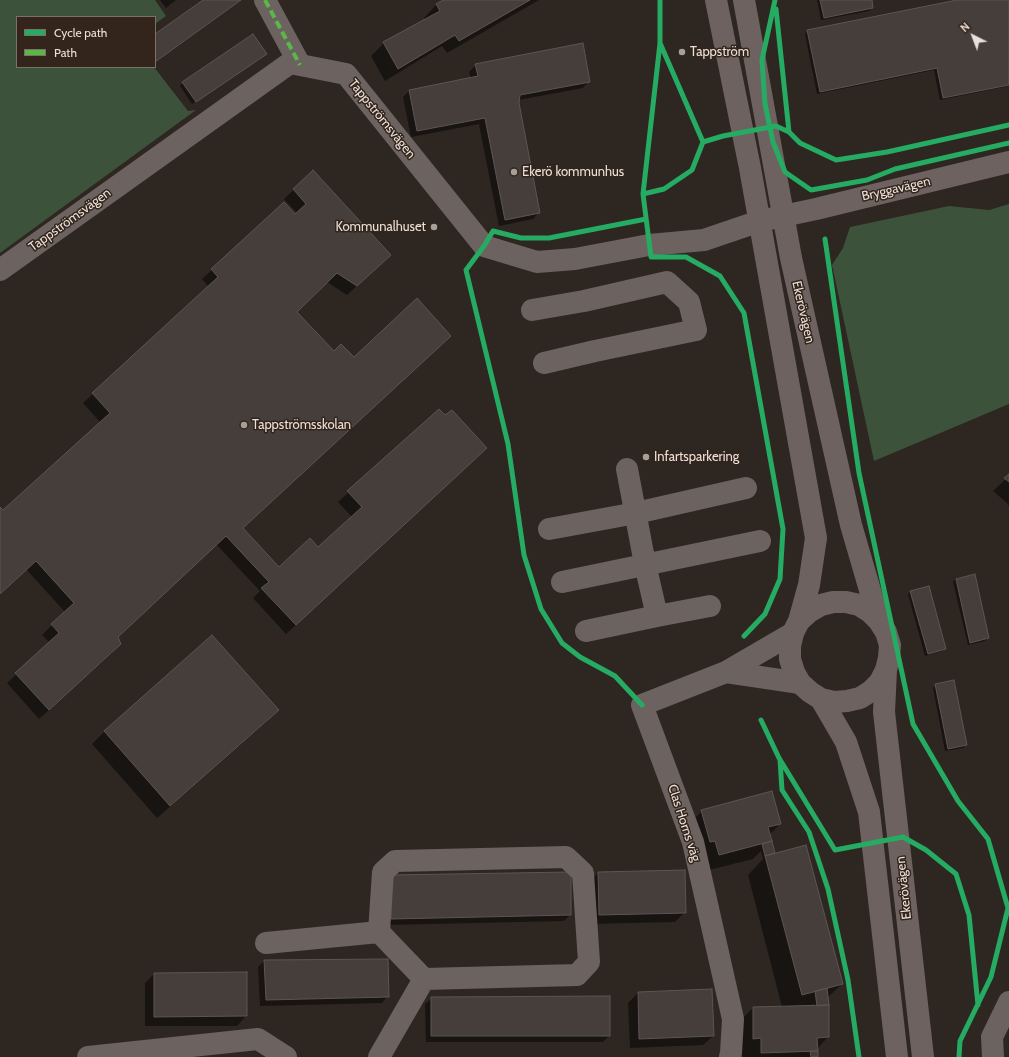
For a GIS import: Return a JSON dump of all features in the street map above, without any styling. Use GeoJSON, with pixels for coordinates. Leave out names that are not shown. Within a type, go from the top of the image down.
{"type":"FeatureCollection","features":[{"type":"Feature","properties":{"kind":"main road","name":"Ekerövägen"},"geometry":{"type":"LineString","coordinates":[[716,0],[760,221],[816,538],[809,585],[790,646],[790,659],[794,672],[800,683],[821,699],[834,702],[860,698],[871,691],[880,682],[890,658],[890,645],[886,632],[879,621],[870,612],[859,605],[846,602],[833,602],[821,605],[809,612],[796,627]]}},
{"type":"Feature","properties":{"kind":"main road","name":"Ekerövägen"},"geometry":{"type":"LineString","coordinates":[[744,0],[791,258],[851,525],[879,621]]}},
{"type":"Feature","properties":{"kind":"main road","name":"Bryggavägen"},"geometry":{"type":"LineString","coordinates":[[760,221],[816,209],[1009,162]]}},
{"type":"Feature","properties":{"kind":"main road","name":"Ekerövägen"},"geometry":{"type":"LineString","coordinates":[[886,670],[884,712],[923,1057]]}},
{"type":"Feature","properties":{"kind":"main road","name":"Ekerövägen"},"geometry":{"type":"LineString","coordinates":[[821,699],[846,742],[869,812],[897,1057]]}},
{"type":"Feature","properties":{"kind":"street"},"geometry":{"type":"LineString","coordinates":[[265,0],[300,65]]}},
{"type":"Feature","properties":{"kind":"street","name":"Tappströmsvägen"},"geometry":{"type":"LineString","coordinates":[[0,270],[290,63],[346,74],[484,246],[537,262],[575,259],[649,245],[704,240],[760,221]]}},
{"type":"Feature","properties":{"kind":"street"},"geometry":{"type":"LineString","coordinates":[[532,310],[584,301],[667,282],[688,302],[696,330],[544,363]]}},
{"type":"Feature","properties":{"kind":"street"},"geometry":{"type":"LineString","coordinates":[[627,469],[645,564],[657,616]]}},
{"type":"Feature","properties":{"kind":"street"},"geometry":{"type":"LineString","coordinates":[[549,529],[636,513],[746,488]]}},
{"type":"Feature","properties":{"kind":"street"},"geometry":{"type":"LineString","coordinates":[[562,582],[760,541]]}},
{"type":"Feature","properties":{"kind":"street"},"geometry":{"type":"LineString","coordinates":[[586,631],[710,606]]}},
{"type":"Feature","properties":{"kind":"street","name":"Clas Horns väg"},"geometry":{"type":"LineString","coordinates":[[730,1057],[733,1019],[693,842],[642,705],[726,672],[796,627]]}},
{"type":"Feature","properties":{"kind":"street","name":"Clas Horns väg"},"geometry":{"type":"LineString","coordinates":[[726,672],[800,683]]}},
{"type":"Feature","properties":{"kind":"street"},"geometry":{"type":"LineString","coordinates":[[566,857],[582,873],[589,962],[577,975],[424,979],[379,932],[383,872],[395,861],[566,857]]}},
{"type":"Feature","properties":{"kind":"street"},"geometry":{"type":"LineString","coordinates":[[266,943],[379,932]]}},
{"type":"Feature","properties":{"kind":"street"},"geometry":{"type":"LineString","coordinates":[[378,1057],[424,979]]}},
{"type":"Feature","properties":{"kind":"street"},"geometry":{"type":"LineString","coordinates":[[993,1057],[992,1037],[1009,1002]]}},
{"type":"Feature","properties":{"kind":"street"},"geometry":{"type":"LineString","coordinates":[[88,1057],[258,1039],[286,1057]]}},
{"type":"Feature","properties":{"kind":"green space"},"geometry":{"type":"Polygon","coordinates":[[[0,0],[155,0],[166,16],[156,23],[156,16],[16,16],[16,68],[155,68],[188,111],[196,110],[0,253],[0,0]]]}},
{"type":"Feature","properties":{"kind":"green space"},"geometry":{"type":"Polygon","coordinates":[[[1009,204],[1009,404],[874,461],[832,265],[843,248],[850,227],[949,206],[989,210],[1009,204]]]}},
{"type":"Feature","properties":{"kind":"building"},"geometry":{"type":"Polygon","coordinates":[[[203,0],[241,0],[156,61],[156,33],[203,0]]]}},
{"type":"Feature","properties":{"kind":"building"},"geometry":{"type":"Polygon","coordinates":[[[443,0],[530,0],[459,41],[455,35],[398,69],[383,42],[440,11],[436,4],[443,0]]]}},
{"type":"Feature","properties":{"kind":"building"},"geometry":{"type":"Polygon","coordinates":[[[820,0],[872,0],[873,8],[824,18],[820,0]]]}},
{"type":"Feature","properties":{"kind":"building"},"geometry":{"type":"Polygon","coordinates":[[[957,0],[1009,0],[1009,85],[943,98],[937,68],[820,92],[807,30],[957,0]]]}},
{"type":"Feature","properties":{"kind":"building"},"geometry":{"type":"Polygon","coordinates":[[[253,34],[267,54],[196,102],[182,82],[253,34]]]}},
{"type":"Feature","properties":{"kind":"building","name":"Ekerö kommunhus"},"geometry":{"type":"Polygon","coordinates":[[[583,43],[590,82],[520,95],[519,103],[540,213],[505,220],[485,118],[417,131],[409,90],[478,76],[475,64],[583,43]]]}},
{"type":"Feature","properties":{"kind":"building"},"geometry":{"type":"Polygon","coordinates":[[[313,170],[391,255],[357,286],[337,273],[297,312],[334,351],[341,344],[354,357],[417,298],[451,336],[243,528],[279,567],[310,538],[318,547],[362,507],[347,491],[439,409],[445,415],[452,410],[487,448],[296,625],[261,588],[269,582],[226,536],[118,637],[121,644],[49,710],[15,673],[59,633],[51,624],[74,603],[36,561],[0,594],[0,507],[3,510],[110,413],[92,393],[218,277],[211,269],[284,202],[295,214],[306,204],[293,189],[313,170]]]}},
{"type":"Feature","properties":{"kind":"building"},"geometry":{"type":"Polygon","coordinates":[[[1009,474],[1009,482],[1004,478],[1009,474]]]}},
{"type":"Feature","properties":{"kind":"building"},"geometry":{"type":"Polygon","coordinates":[[[975,574],[989,638],[970,643],[956,579],[975,574]]]}},
{"type":"Feature","properties":{"kind":"building"},"geometry":{"type":"Polygon","coordinates":[[[929,586],[946,649],[928,654],[910,591],[929,586]]]}},
{"type":"Feature","properties":{"kind":"building"},"geometry":{"type":"Polygon","coordinates":[[[212,635],[279,710],[170,806],[104,731],[212,635]]]}},
{"type":"Feature","properties":{"kind":"building"},"geometry":{"type":"Polygon","coordinates":[[[954,680],[967,745],[948,749],[935,684],[954,680]]]}},
{"type":"Feature","properties":{"kind":"building"},"geometry":{"type":"Polygon","coordinates":[[[772,791],[781,824],[768,827],[772,841],[719,855],[715,841],[710,842],[701,810],[772,791]]]}},
{"type":"Feature","properties":{"kind":"building"},"geometry":{"type":"Polygon","coordinates":[[[772,841],[775,853],[765,856],[762,844],[772,841]]]}},
{"type":"Feature","properties":{"kind":"building"},"geometry":{"type":"Polygon","coordinates":[[[806,845],[843,984],[802,995],[765,856],[806,845]]]}},
{"type":"Feature","properties":{"kind":"building"},"geometry":{"type":"Polygon","coordinates":[[[685,870],[686,913],[599,915],[598,872],[685,870]]]}},
{"type":"Feature","properties":{"kind":"building"},"geometry":{"type":"Polygon","coordinates":[[[571,872],[571,915],[391,919],[391,875],[571,872]]]}},
{"type":"Feature","properties":{"kind":"building"},"geometry":{"type":"Polygon","coordinates":[[[388,959],[389,997],[266,1000],[264,960],[388,959]]]}},
{"type":"Feature","properties":{"kind":"building"},"geometry":{"type":"Polygon","coordinates":[[[247,972],[247,1016],[154,1017],[154,973],[247,972]]]}},
{"type":"Feature","properties":{"kind":"building"},"geometry":{"type":"Polygon","coordinates":[[[827,988],[829,1005],[817,1006],[815,991],[827,988]]]}},
{"type":"Feature","properties":{"kind":"building"},"geometry":{"type":"Polygon","coordinates":[[[712,989],[714,1036],[639,1039],[638,992],[712,989]]]}},
{"type":"Feature","properties":{"kind":"building"},"geometry":{"type":"Polygon","coordinates":[[[610,996],[610,1036],[431,1036],[431,997],[610,996]]]}},
{"type":"Feature","properties":{"kind":"building"},"geometry":{"type":"Polygon","coordinates":[[[829,1005],[829,1037],[817,1038],[818,1051],[761,1053],[761,1038],[753,1039],[753,1007],[829,1005]]]}},
{"type":"Feature","properties":{"kind":"building"},"geometry":{"type":"Polygon","coordinates":[[[810,1051],[818,1051],[818,1057],[811,1057],[810,1051]]]}},
{"type":"Feature","properties":{"kind":"marked path"},"geometry":{"type":"LineString","coordinates":[[265,0],[300,65]]}},
{"type":"Feature","properties":{"kind":"cycle path"},"geometry":{"type":"LineString","coordinates":[[643,194],[660,43],[660,0]]}},
{"type":"Feature","properties":{"kind":"cycle path"},"geometry":{"type":"LineString","coordinates":[[775,0],[762,60],[765,104],[773,142],[785,172],[811,190],[867,180],[895,169],[1009,143]]}},
{"type":"Feature","properties":{"kind":"cycle path"},"geometry":{"type":"LineString","coordinates":[[776,9],[789,132]]}},
{"type":"Feature","properties":{"kind":"cycle path"},"geometry":{"type":"LineString","coordinates":[[660,43],[703,142],[723,136],[776,126],[789,132],[800,143],[836,160],[887,152],[1009,125]]}},
{"type":"Feature","properties":{"kind":"cycle path"},"geometry":{"type":"LineString","coordinates":[[703,142],[692,170],[664,189],[643,194],[651,257],[686,257],[720,276],[744,313],[783,529],[780,579],[765,614],[744,636]]}},
{"type":"Feature","properties":{"kind":"cycle path"},"geometry":{"type":"LineString","coordinates":[[642,705],[615,676],[580,657],[562,643],[541,609],[524,555],[508,444],[466,270],[493,231],[521,238],[549,238],[646,219]]}},
{"type":"Feature","properties":{"kind":"cycle path"},"geometry":{"type":"LineString","coordinates":[[825,239],[859,473],[913,724],[958,801],[988,839],[1008,908],[991,977],[960,1041],[959,1057]]}},
{"type":"Feature","properties":{"kind":"cycle path"},"geometry":{"type":"LineString","coordinates":[[761,720],[779,758],[835,850],[903,837],[926,850],[956,874],[969,915],[978,1005]]}},
{"type":"Feature","properties":{"kind":"cycle path"},"geometry":{"type":"LineString","coordinates":[[780,760],[782,790],[809,832],[828,889],[848,980],[859,1057]]}},
{"type":"Feature","properties":{"kind":"place","name":"Tappström"},"geometry":{"type":"Point","coordinates":[682,52]}},
{"type":"Feature","properties":{"kind":"place","name":"Ekerö kommunhus"},"geometry":{"type":"Point","coordinates":[514,172]}},
{"type":"Feature","properties":{"kind":"place","name":"Kommunalhuset"},"geometry":{"type":"Point","coordinates":[434,227]}},
{"type":"Feature","properties":{"kind":"place","name":"Tappströmsskolan"},"geometry":{"type":"Point","coordinates":[244,425]}},
{"type":"Feature","properties":{"kind":"place","name":"Infartsparkering"},"geometry":{"type":"Point","coordinates":[646,457]}}]}
